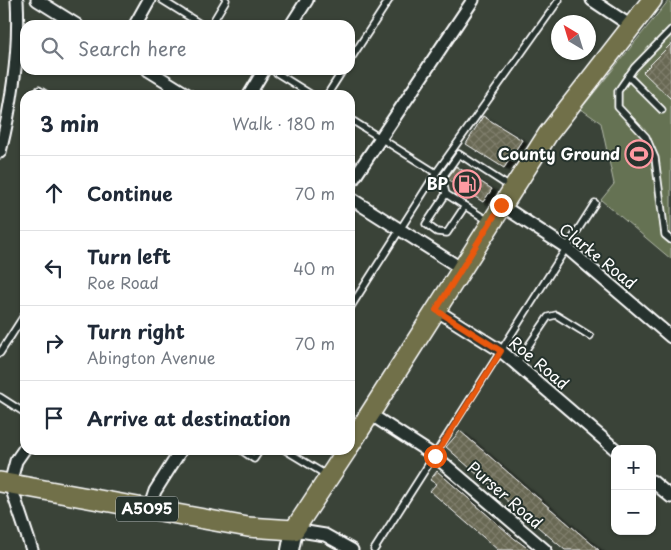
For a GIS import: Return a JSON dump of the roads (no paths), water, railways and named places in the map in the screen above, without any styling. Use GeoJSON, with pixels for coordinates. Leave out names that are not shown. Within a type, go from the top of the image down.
{"type":"FeatureCollection","features":[{"type":"Feature","properties":{"kind":"main road"},"geometry":{"type":"LineString","coordinates":[[355,437],[490,222],[548,134],[652,0]]}},
{"type":"Feature","properties":{"kind":"main road"},"geometry":{"type":"LineString","coordinates":[[293,542],[329,477],[344,455]]}},
{"type":"Feature","properties":{"kind":"main road","name":"A5095"},"geometry":{"type":"LineString","coordinates":[[5,483],[248,527],[293,542]]}},
{"type":"Feature","properties":{"kind":"street"},"geometry":{"type":"LineString","coordinates":[[0,152],[13,85],[17,40],[17,0]]}},
{"type":"Feature","properties":{"kind":"street"},"geometry":{"type":"LineString","coordinates":[[37,0],[69,20]]}},
{"type":"Feature","properties":{"kind":"street"},"geometry":{"type":"LineString","coordinates":[[138,20],[149,0]]}},
{"type":"Feature","properties":{"kind":"street"},"geometry":{"type":"LineString","coordinates":[[294,20],[306,0]]}},
{"type":"Feature","properties":{"kind":"street"},"geometry":{"type":"LineString","coordinates":[[355,177],[473,0]]}},
{"type":"Feature","properties":{"kind":"street"},"geometry":{"type":"LineString","coordinates":[[592,0],[631,26]]}},
{"type":"Feature","properties":{"kind":"street"},"geometry":{"type":"LineString","coordinates":[[156,75],[180,90]]}},
{"type":"Feature","properties":{"kind":"street"},"geometry":{"type":"LineString","coordinates":[[252,90],[261,75]]}},
{"type":"Feature","properties":{"kind":"street"},"geometry":{"type":"LineString","coordinates":[[355,201],[462,269]]}},
{"type":"Feature","properties":{"kind":"street","name":"Clarke Road"},"geometry":{"type":"LineString","coordinates":[[501,205],[567,248],[671,337]]}},
{"type":"Feature","properties":{"kind":"street","name":"Roe Road"},"geometry":{"type":"LineString","coordinates":[[436,310],[501,351],[611,446]]}},
{"type":"Feature","properties":{"kind":"street","name":"Purser Road"},"geometry":{"type":"LineString","coordinates":[[370,414],[435,456],[545,550]]}},
{"type":"Feature","properties":{"kind":"street"},"geometry":{"type":"LineString","coordinates":[[20,455],[5,483],[32,550]]}},
{"type":"Feature","properties":{"kind":"street"},"geometry":{"type":"LineString","coordinates":[[148,509],[155,491],[178,455]]}},
{"type":"Feature","properties":{"kind":"street"},"geometry":{"type":"LineString","coordinates":[[656,484],[671,497]]}},
{"type":"Feature","properties":{"kind":"street"},"geometry":{"type":"LineString","coordinates":[[293,542],[325,535],[352,550]]}},
{"type":"Feature","properties":{"kind":"lane"},"geometry":{"type":"LineString","coordinates":[[162,0],[194,20]]}},
{"type":"Feature","properties":{"kind":"lane"},"geometry":{"type":"LineString","coordinates":[[214,20],[226,0]]}},
{"type":"Feature","properties":{"kind":"lane"},"geometry":{"type":"LineString","coordinates":[[355,52],[388,0]]}},
{"type":"Feature","properties":{"kind":"lane"},"geometry":{"type":"LineString","coordinates":[[355,300],[436,173],[559,0]]}},
{"type":"Feature","properties":{"kind":"lane"},"geometry":{"type":"LineString","coordinates":[[671,30],[628,76],[618,91],[618,107],[646,137],[655,158],[665,234],[671,240]]}},
{"type":"Feature","properties":{"kind":"lane"},"geometry":{"type":"LineString","coordinates":[[280,75],[304,90]]}},
{"type":"Feature","properties":{"kind":"lane"},"geometry":{"type":"LineString","coordinates":[[330,90],[341,75]]}},
{"type":"Feature","properties":{"kind":"lane"},"geometry":{"type":"LineString","coordinates":[[628,76],[662,110]]}},
{"type":"Feature","properties":{"kind":"lane"},"geometry":{"type":"LineString","coordinates":[[167,90],[171,84]]}},
{"type":"Feature","properties":{"kind":"lane"},"geometry":{"type":"LineString","coordinates":[[355,122],[436,173]]}},
{"type":"Feature","properties":{"kind":"lane"},"geometry":{"type":"LineString","coordinates":[[490,222],[446,194],[442,178],[459,154],[512,188]]}},
{"type":"Feature","properties":{"kind":"lane"},"geometry":{"type":"LineString","coordinates":[[446,194],[426,224],[438,232],[447,233],[465,206]]}},
{"type":"Feature","properties":{"kind":"lane"},"geometry":{"type":"LineString","coordinates":[[374,550],[595,203]]}},
{"type":"Feature","properties":{"kind":"lane"},"geometry":{"type":"LineString","coordinates":[[516,364],[548,318],[552,316],[556,315],[590,336]]}},
{"type":"Feature","properties":{"kind":"lane"},"geometry":{"type":"LineString","coordinates":[[0,353],[20,322]]}},
{"type":"Feature","properties":{"kind":"lane"},"geometry":{"type":"LineString","coordinates":[[0,397],[20,410]]}},
{"type":"Feature","properties":{"kind":"lane"},"geometry":{"type":"LineString","coordinates":[[293,455],[329,477]]}},
{"type":"Feature","properties":{"kind":"place","name":"County Ground"},"geometry":{"type":"Point","coordinates":[639,154]}},
{"type":"Feature","properties":{"kind":"place","name":"BP"},"geometry":{"type":"Point","coordinates":[467,184]}}]}
